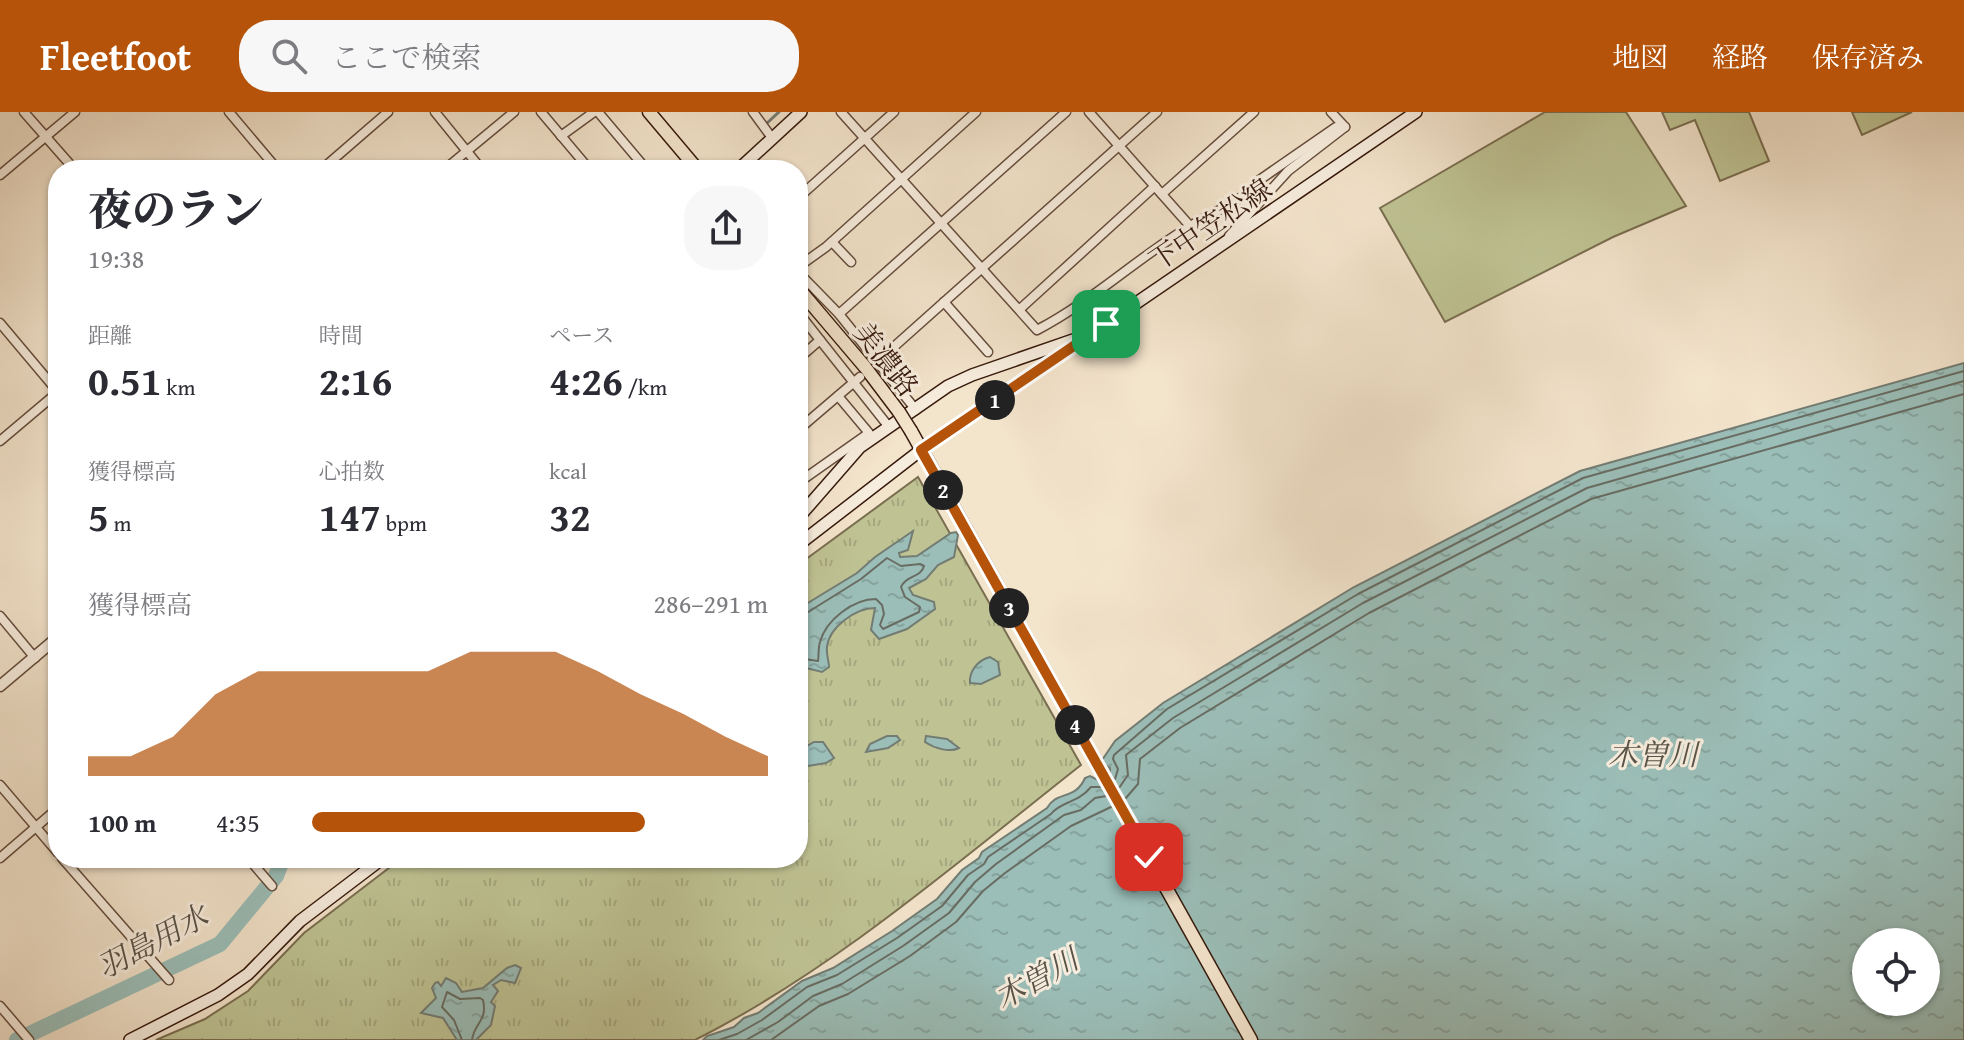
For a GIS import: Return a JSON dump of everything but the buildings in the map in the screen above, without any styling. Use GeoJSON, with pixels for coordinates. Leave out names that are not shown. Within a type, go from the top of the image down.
{"type":"FeatureCollection","features":[{"type":"Feature","properties":{"kind":"main road"},"geometry":{"type":"LineString","coordinates":[[649,112],[690,160]]}},
{"type":"Feature","properties":{"kind":"main road"},"geometry":{"type":"LineString","coordinates":[[749,160],[801,112]]}},
{"type":"Feature","properties":{"kind":"main road","name":"下中笠松線"},"geometry":{"type":"LineString","coordinates":[[808,537],[921,450],[1416,112]]}},
{"type":"Feature","properties":{"kind":"main road","name":"美濃路"},"geometry":{"type":"LineString","coordinates":[[808,300],[865,367],[911,431],[1251,1040]]}},
{"type":"Feature","properties":{"kind":"main road"},"geometry":{"type":"LineString","coordinates":[[808,507],[860,447],[948,386],[1065,343],[1106,324]]}},
{"type":"Feature","properties":{"kind":"main road"},"geometry":{"type":"LineString","coordinates":[[130,1040],[218,995],[248,974],[300,921],[370,868]]}},
{"type":"Feature","properties":{"kind":"street"},"geometry":{"type":"LineString","coordinates":[[24,112],[66,160]]}},
{"type":"Feature","properties":{"kind":"street"},"geometry":{"type":"LineString","coordinates":[[0,175],[75,112]]}},
{"type":"Feature","properties":{"kind":"street"},"geometry":{"type":"LineString","coordinates":[[229,112],[270,160]]}},
{"type":"Feature","properties":{"kind":"street"},"geometry":{"type":"LineString","coordinates":[[333,160],[388,112]]}},
{"type":"Feature","properties":{"kind":"street"},"geometry":{"type":"LineString","coordinates":[[435,112],[474,160]]}},
{"type":"Feature","properties":{"kind":"street"},"geometry":{"type":"LineString","coordinates":[[456,160],[514,112]]}},
{"type":"Feature","properties":{"kind":"street"},"geometry":{"type":"LineString","coordinates":[[541,112],[581,160]]}},
{"type":"Feature","properties":{"kind":"street"},"geometry":{"type":"LineString","coordinates":[[561,136],[596,112],[638,160]]}},
{"type":"Feature","properties":{"kind":"street"},"geometry":{"type":"LineString","coordinates":[[753,112],[772,138]]}},
{"type":"Feature","properties":{"kind":"street"},"geometry":{"type":"LineString","coordinates":[[841,112],[1037,330],[1067,314],[1190,226],[1251,191],[1258,181],[1336,127],[1345,127]]}},
{"type":"Feature","properties":{"kind":"street"},"geometry":{"type":"LineString","coordinates":[[808,189],[894,112]]}},
{"type":"Feature","properties":{"kind":"street"},"geometry":{"type":"LineString","coordinates":[[808,261],[976,112]]}},
{"type":"Feature","properties":{"kind":"street"},"geometry":{"type":"LineString","coordinates":[[839,314],[1066,112]]}},
{"type":"Feature","properties":{"kind":"street"},"geometry":{"type":"LineString","coordinates":[[1089,112],[1190,226]]}},
{"type":"Feature","properties":{"kind":"street"},"geometry":{"type":"LineString","coordinates":[[878,361],[1157,112]]}},
{"type":"Feature","properties":{"kind":"street"},"geometry":{"type":"LineString","coordinates":[[1162,194],[1254,112]]}},
{"type":"Feature","properties":{"kind":"street"},"geometry":{"type":"LineString","coordinates":[[1331,112],[1345,127]]}},
{"type":"Feature","properties":{"kind":"street"},"geometry":{"type":"LineString","coordinates":[[1220,248],[1288,171],[1345,127]]}},
{"type":"Feature","properties":{"kind":"street"},"geometry":{"type":"LineString","coordinates":[[1020,309],[1155,186]]}},
{"type":"Feature","properties":{"kind":"street"},"geometry":{"type":"LineString","coordinates":[[832,242],[851,262]]}},
{"type":"Feature","properties":{"kind":"street"},"geometry":{"type":"LineString","coordinates":[[808,280],[916,410]]}},
{"type":"Feature","properties":{"kind":"street"},"geometry":{"type":"LineString","coordinates":[[944,302],[988,352]]}},
{"type":"Feature","properties":{"kind":"street"},"geometry":{"type":"LineString","coordinates":[[0,323],[48,380]]}},
{"type":"Feature","properties":{"kind":"street"},"geometry":{"type":"LineString","coordinates":[[808,325],[857,379],[889,427]]}},
{"type":"Feature","properties":{"kind":"street"},"geometry":{"type":"LineString","coordinates":[[808,350],[820,340]]}},
{"type":"Feature","properties":{"kind":"street"},"geometry":{"type":"LineString","coordinates":[[808,422],[857,379]]}},
{"type":"Feature","properties":{"kind":"street"},"geometry":{"type":"LineString","coordinates":[[808,476],[869,433],[838,396]]}},
{"type":"Feature","properties":{"kind":"street"},"geometry":{"type":"LineString","coordinates":[[0,441],[48,400]]}},
{"type":"Feature","properties":{"kind":"street"},"geometry":{"type":"LineString","coordinates":[[0,616],[35,658]]}},
{"type":"Feature","properties":{"kind":"street"},"geometry":{"type":"LineString","coordinates":[[0,686],[48,646]]}},
{"type":"Feature","properties":{"kind":"street"},"geometry":{"type":"LineString","coordinates":[[0,785],[48,842]]}},
{"type":"Feature","properties":{"kind":"street"},"geometry":{"type":"LineString","coordinates":[[0,858],[48,817]]}},
{"type":"Feature","properties":{"kind":"street"},"geometry":{"type":"LineString","coordinates":[[70,868],[169,980]]}},
{"type":"Feature","properties":{"kind":"street"},"geometry":{"type":"LineString","coordinates":[[256,868],[272,886]]}},
{"type":"Feature","properties":{"kind":"street"},"geometry":{"type":"LineString","coordinates":[[0,1006],[29,1040]]}},
{"type":"Feature","properties":{"kind":"green space"},"geometry":{"type":"Polygon","coordinates":[[[1545,112],[1626,112],[1686,206],[1613,237],[1445,322],[1380,208],[1545,112]]]}},
{"type":"Feature","properties":{"kind":"green space"},"geometry":{"type":"Polygon","coordinates":[[[1662,112],[1749,112],[1769,161],[1720,181],[1695,120],[1670,130],[1662,112]]]}},
{"type":"Feature","properties":{"kind":"green space"},"geometry":{"type":"Polygon","coordinates":[[[1852,112],[1912,112],[1862,135],[1852,112]]]}},
{"type":"Feature","properties":{"kind":"green space"},"geometry":{"type":"Polygon","coordinates":[[[918,477],[1081,765],[846,948],[797,981],[695,1040],[156,1040],[205,1019],[248,991],[304,933],[389,868],[808,868],[808,558],[918,477]]]}},
{"type":"Feature","properties":{"kind":"water","name":"木曽川"},"geometry":{"type":"Polygon","coordinates":[[[1964,363],[1964,1040],[703,1040],[734,1027],[802,981],[833,968],[892,931],[937,899],[982,852],[1047,808],[1051,802],[1076,790],[1085,778],[1090,776],[1098,780],[1110,773],[1110,768],[1100,763],[1115,741],[1163,703],[1354,587],[1580,471],[1964,363]]]}},
{"type":"Feature","properties":{"kind":"water"},"geometry":{"type":"Polygon","coordinates":[[[913,531],[908,550],[899,553],[900,557],[917,556],[951,533],[958,535],[954,557],[938,565],[926,579],[909,588],[913,595],[934,602],[935,609],[907,629],[879,639],[871,630],[875,608],[860,611],[833,632],[827,647],[829,667],[822,672],[808,668],[808,603],[857,573],[913,531]]]}},
{"type":"Feature","properties":{"kind":"water"},"geometry":{"type":"Polygon","coordinates":[[[990,657],[998,662],[1000,675],[981,684],[970,683],[975,667],[990,657]]]}},
{"type":"Feature","properties":{"kind":"water"},"geometry":{"type":"Polygon","coordinates":[[[887,736],[897,736],[900,740],[888,748],[866,752],[870,744],[887,736]]]}},
{"type":"Feature","properties":{"kind":"water"},"geometry":{"type":"Polygon","coordinates":[[[926,736],[947,739],[959,748],[937,748],[925,742],[926,736]]]}},
{"type":"Feature","properties":{"kind":"water"},"geometry":{"type":"Polygon","coordinates":[[[823,742],[834,758],[826,763],[808,766],[808,745],[823,742]]]}},
{"type":"Feature","properties":{"kind":"water"},"geometry":{"type":"Polygon","coordinates":[[[515,965],[521,968],[515,983],[501,980],[493,985],[498,991],[491,1002],[495,1006],[491,1025],[476,1040],[457,1040],[443,1018],[421,1013],[436,998],[432,988],[435,983],[441,986],[446,978],[456,983],[462,992],[483,988],[515,965]]]}},
{"type":"Feature","properties":{"kind":"waterway"},"geometry":{"type":"LineString","coordinates":[[766,124],[779,112]]}},
{"type":"Feature","properties":{"kind":"waterway","name":"羽島用水"},"geometry":{"type":"LineString","coordinates":[[17,1040],[220,944],[276,876],[279,868]]}},
{"type":"Feature","properties":{"kind":"route"},"geometry":{"type":"LineString","coordinates":[[1106,324],[921,450],[1149,857]]}}]}
